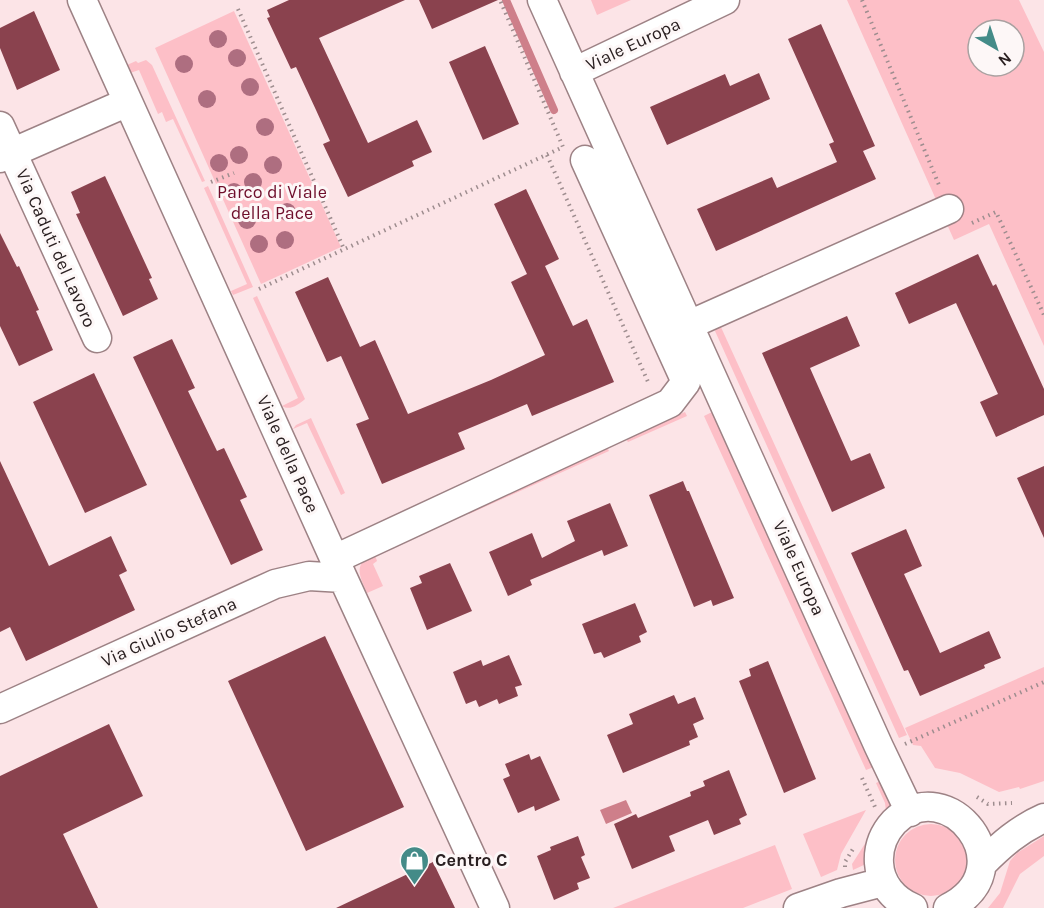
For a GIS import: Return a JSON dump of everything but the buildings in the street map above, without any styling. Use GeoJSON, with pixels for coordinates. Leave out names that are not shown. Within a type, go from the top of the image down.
{"type":"FeatureCollection","features":[{"type":"Feature","properties":{"kind":"street","name":"Viale della Pace"},"geometry":{"type":"LineString","coordinates":[[82,0],[495,908]]}},
{"type":"Feature","properties":{"kind":"street","name":"Viale Europa"},"geometry":{"type":"LineString","coordinates":[[542,0],[910,812]]}},
{"type":"Feature","properties":{"kind":"street","name":"Viale Europa"},"geometry":{"type":"LineString","coordinates":[[574,72],[724,0]]}},
{"type":"Feature","properties":{"kind":"street","name":"Via Caduti del Lavoro"},"geometry":{"type":"LineString","coordinates":[[6,155],[128,102]]}},
{"type":"Feature","properties":{"kind":"street","name":"Via Caduti del Lavoro"},"geometry":{"type":"LineString","coordinates":[[0,126],[6,155],[97,338]]}},
{"type":"Feature","properties":{"kind":"street"},"geometry":{"type":"LineString","coordinates":[[585,160],[686,382],[662,399]]}},
{"type":"Feature","properties":{"kind":"street"},"geometry":{"type":"LineString","coordinates":[[689,325],[950,209]]}},
{"type":"Feature","properties":{"kind":"street","name":"Via Giulio Stefana"},"geometry":{"type":"LineString","coordinates":[[0,709],[275,584],[339,568],[662,399]]}},
{"type":"Feature","properties":{"kind":"street"},"geometry":{"type":"LineString","coordinates":[[913,908],[891,895],[883,882],[878,855],[881,841],[898,818],[923,808],[942,810],[960,817],[977,837],[981,850],[982,864],[971,892],[960,902],[948,908]]}},
{"type":"Feature","properties":{"kind":"street"},"geometry":{"type":"LineString","coordinates":[[969,826],[1038,821]]}},
{"type":"Feature","properties":{"kind":"street"},"geometry":{"type":"LineString","coordinates":[[982,864],[1006,841],[1038,821]]}},
{"type":"Feature","properties":{"kind":"street"},"geometry":{"type":"LineString","coordinates":[[808,906],[841,892],[883,882]]}},
{"type":"Feature","properties":{"kind":"path"},"geometry":{"type":"LineString","coordinates":[[259,289],[563,147],[500,0]]}},
{"type":"Feature","properties":{"kind":"path"},"geometry":{"type":"LineString","coordinates":[[862,0],[959,228],[996,212],[1044,315]]}},
{"type":"Feature","properties":{"kind":"path"},"geometry":{"type":"LineString","coordinates":[[238,9],[344,249]]}},
{"type":"Feature","properties":{"kind":"path"},"geometry":{"type":"LineString","coordinates":[[547,155],[662,399]]}},
{"type":"Feature","properties":{"kind":"path"},"geometry":{"type":"LineString","coordinates":[[211,182],[234,172]]}},
{"type":"Feature","properties":{"kind":"path"},"geometry":{"type":"LineString","coordinates":[[904,744],[1044,682]]}},
{"type":"Feature","properties":{"kind":"green space"},"geometry":{"type":"Polygon","coordinates":[[[591,0],[631,0],[597,15],[591,0]]]}},
{"type":"Feature","properties":{"kind":"green space"},"geometry":{"type":"Polygon","coordinates":[[[847,0],[1019,0],[1044,52],[1044,346],[989,224],[954,240],[847,0]]]}},
{"type":"Feature","properties":{"kind":"green space","name":"Parco di Viale della Pace"},"geometry":{"type":"Polygon","coordinates":[[[234,11],[341,247],[261,284],[155,48],[234,11]]]}},
{"type":"Feature","properties":{"kind":"green space"},"geometry":{"type":"Polygon","coordinates":[[[146,60],[152,65],[205,181],[202,182],[173,119],[166,122],[162,112],[158,114],[139,70],[130,73],[127,65],[146,60]]]}},
{"type":"Feature","properties":{"kind":"green space"},"geometry":{"type":"Polygon","coordinates":[[[208,186],[253,287],[233,295],[231,291],[247,284],[204,188],[208,186]]]}},
{"type":"Feature","properties":{"kind":"green space"},"geometry":{"type":"Polygon","coordinates":[[[257,296],[305,399],[291,408],[282,406],[298,398],[253,298],[257,296]]]}},
{"type":"Feature","properties":{"kind":"green space"},"geometry":{"type":"Polygon","coordinates":[[[720,325],[907,735],[899,738],[715,331],[720,325]]]}},
{"type":"Feature","properties":{"kind":"green space"},"geometry":{"type":"Polygon","coordinates":[[[685,412],[687,416],[628,442],[625,438],[685,412]]]}},
{"type":"Feature","properties":{"kind":"green space"},"geometry":{"type":"Polygon","coordinates":[[[712,412],[874,767],[866,770],[704,416],[712,412]]]}},
{"type":"Feature","properties":{"kind":"green space"},"geometry":{"type":"Polygon","coordinates":[[[311,418],[345,493],[341,495],[307,423],[293,429],[296,425],[311,418]]]}},
{"type":"Feature","properties":{"kind":"green space"},"geometry":{"type":"Polygon","coordinates":[[[607,447],[609,451],[469,514],[467,509],[607,447]]]}},
{"type":"Feature","properties":{"kind":"green space"},"geometry":{"type":"Polygon","coordinates":[[[374,552],[377,561],[373,564],[383,586],[367,593],[361,580],[360,570],[363,561],[374,552]]]}},
{"type":"Feature","properties":{"kind":"green space"},"geometry":{"type":"Polygon","coordinates":[[[1044,667],[1044,781],[1020,789],[1019,787],[999,792],[960,773],[935,768],[921,746],[913,745],[905,728],[1044,667]]]}},
{"type":"Feature","properties":{"kind":"green space"},"geometry":{"type":"Polygon","coordinates":[[[889,777],[895,798],[866,864],[853,870],[852,864],[886,811],[876,783],[889,777]]]}},
{"type":"Feature","properties":{"kind":"green space"},"geometry":{"type":"Polygon","coordinates":[[[866,810],[841,854],[837,870],[821,877],[803,834],[866,810]]]}},
{"type":"Feature","properties":{"kind":"green space"},"geometry":{"type":"Polygon","coordinates":[[[931,824],[945,827],[957,834],[964,846],[967,860],[964,874],[957,886],[945,893],[931,896],[917,893],[905,886],[898,874],[895,860],[898,846],[905,834],[917,827],[931,824]]]}},
{"type":"Feature","properties":{"kind":"green space"},"geometry":{"type":"Polygon","coordinates":[[[1044,836],[1044,856],[1020,874],[1003,908],[988,908],[1000,893],[1010,861],[1017,853],[1044,836]]]}},
{"type":"Feature","properties":{"kind":"green space"},"geometry":{"type":"Polygon","coordinates":[[[775,845],[792,889],[743,908],[613,908],[775,845]]]}},
{"type":"Feature","properties":{"kind":"shaded area"},"geometry":{"type":"Polygon","coordinates":[[[626,800],[632,813],[606,824],[600,810],[626,800]]]}},
{"type":"Feature","properties":{"kind":"waterway"},"geometry":{"type":"LineString","coordinates":[[506,0],[554,110]]}},
{"type":"Feature","properties":{"kind":"place","name":"Centro C"},"geometry":{"type":"Point","coordinates":[414,886]}}]}
